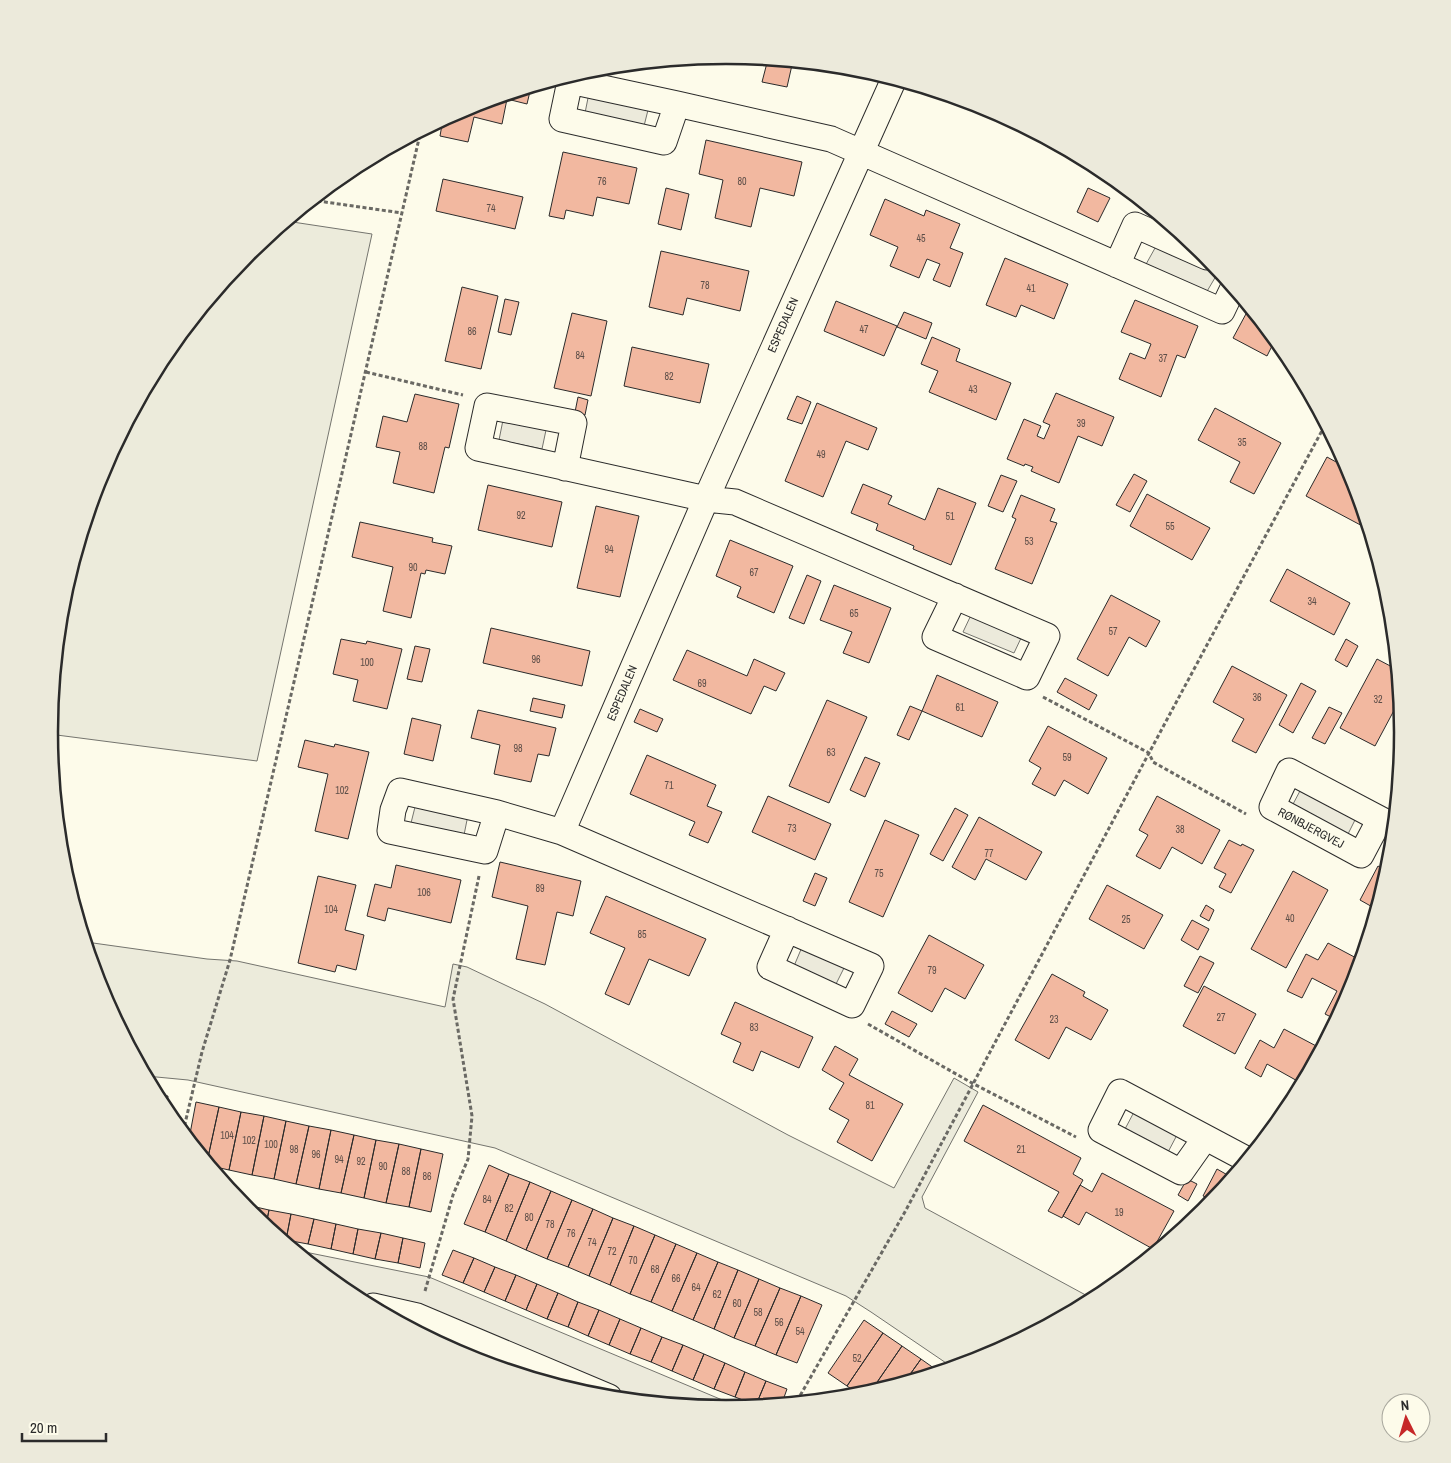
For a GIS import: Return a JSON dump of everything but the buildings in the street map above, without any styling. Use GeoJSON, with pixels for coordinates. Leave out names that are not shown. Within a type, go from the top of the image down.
{"type":"FeatureCollection","features":[{"type":"Feature","properties":{"kind":"street","name":"ESPEDALEN"},"geometry":{"type":"LineString","coordinates":[[562,832],[706,499],[892,84]]}},
{"type":"Feature","properties":{"kind":"street"},"geometry":{"type":"LineString","coordinates":[[677,104],[831,139],[1222,311],[1230,294]]}},
{"type":"Feature","properties":{"kind":"street"},"geometry":{"type":"LineString","coordinates":[[1117,265],[1135,225],[1186,248]]}},
{"type":"Feature","properties":{"kind":"street"},"geometry":{"type":"LineString","coordinates":[[565,468],[574,423],[487,406],[478,448],[565,468],[706,499],[735,502],[955,596],[1047,636],[1027,677],[935,637],[955,596]]}},
{"type":"Feature","properties":{"kind":"street","name":"RØNBJERGVEJ"},"geometry":{"type":"LineString","coordinates":[[1289,770],[1386,822],[1361,855],[1272,807],[1289,770]]}},
{"type":"Feature","properties":{"kind":"street"},"geometry":{"type":"LineString","coordinates":[[497,813],[485,851],[390,831],[393,810],[400,791],[497,813],[562,832],[787,929],[871,966],[852,1005],[770,967],[787,929]]}},
{"type":"Feature","properties":{"kind":"street"},"geometry":{"type":"LineString","coordinates":[[1205,1138],[1181,1172],[1101,1130],[1120,1092],[1241,1156]]}},
{"type":"Feature","properties":{"kind":"street"},"geometry":{"type":"LineString","coordinates":[[392,1310],[417,1316],[573,1382]]}},
{"type":"Feature","properties":{"kind":"path"},"geometry":{"type":"LineString","coordinates":[[185,1123],[202,1052],[230,960],[420,137]]}},
{"type":"Feature","properties":{"kind":"path"},"geometry":{"type":"LineString","coordinates":[[320,201],[402,213]]}},
{"type":"Feature","properties":{"kind":"path"},"geometry":{"type":"LineString","coordinates":[[366,372],[474,398],[487,406]]}},
{"type":"Feature","properties":{"kind":"path"},"geometry":{"type":"LineString","coordinates":[[801,1395],[906,1210],[972,1083],[1323,431]]}},
{"type":"Feature","properties":{"kind":"path"},"geometry":{"type":"LineString","coordinates":[[1027,677],[1025,688],[1149,753],[1153,762],[1251,816],[1272,807]]}},
{"type":"Feature","properties":{"kind":"path"},"geometry":{"type":"LineString","coordinates":[[417,1316],[453,1195],[468,1159],[472,1116],[453,999],[485,851]]}},
{"type":"Feature","properties":{"kind":"path"},"geometry":{"type":"LineString","coordinates":[[852,1005],[854,1016],[972,1083],[1094,1146],[1101,1130]]}},
{"type":"Feature","properties":{"kind":"shaded area"},"geometry":{"type":"Polygon","coordinates":[[[589,93],[649,106],[644,126],[585,113],[589,93]]]}},
{"type":"Feature","properties":{"kind":"shaded area"},"geometry":{"type":"Polygon","coordinates":[[[294,222],[372,234],[257,761],[58,735],[59,688],[63,644],[70,601],[80,559],[108,476],[126,436],[170,360],[196,325],[223,291],[253,259],[294,222]]]}},
{"type":"Feature","properties":{"kind":"shaded area"},"geometry":{"type":"Polygon","coordinates":[[[1164,232],[1176,238],[1215,277],[1206,293],[1145,266],[1164,232]]]}},
{"type":"Feature","properties":{"kind":"shaded area"},"geometry":{"type":"Polygon","coordinates":[[[503,420],[546,430],[542,449],[499,440],[503,420]]]}},
{"type":"Feature","properties":{"kind":"shaded area"},"geometry":{"type":"Polygon","coordinates":[[[972,613],[1022,636],[1014,653],[963,632],[972,613]]]}},
{"type":"Feature","properties":{"kind":"shaded area"},"geometry":{"type":"Polygon","coordinates":[[[1301,789],[1356,818],[1347,836],[1292,806],[1301,789]]]}},
{"type":"Feature","properties":{"kind":"shaded area"},"geometry":{"type":"Polygon","coordinates":[[[416,803],[468,815],[464,835],[411,823],[416,803]]]}},
{"type":"Feature","properties":{"kind":"shaded area"},"geometry":{"type":"Polygon","coordinates":[[[92,943],[207,959],[237,961],[445,1007],[453,964],[467,967],[545,1004],[788,1135],[894,1188],[954,1078],[978,1092],[922,1197],[925,1208],[1085,1295],[1021,1331],[945,1362],[846,1296],[495,1148],[188,1080],[154,1077],[126,1027],[108,987],[92,943]]]}},
{"type":"Feature","properties":{"kind":"shaded area"},"geometry":{"type":"Polygon","coordinates":[[[802,947],[845,966],[836,984],[794,966],[802,947]]]}},
{"type":"Feature","properties":{"kind":"shaded area"},"geometry":{"type":"Polygon","coordinates":[[[1134,1112],[1177,1135],[1167,1154],[1125,1129],[1134,1112]]]}},
{"type":"Feature","properties":{"kind":"shaded area"},"geometry":{"type":"Polygon","coordinates":[[[309,1253],[429,1277],[722,1400],[638,1394],[595,1387],[511,1364],[470,1349],[430,1331],[391,1310],[354,1287],[309,1253]]]}}]}
